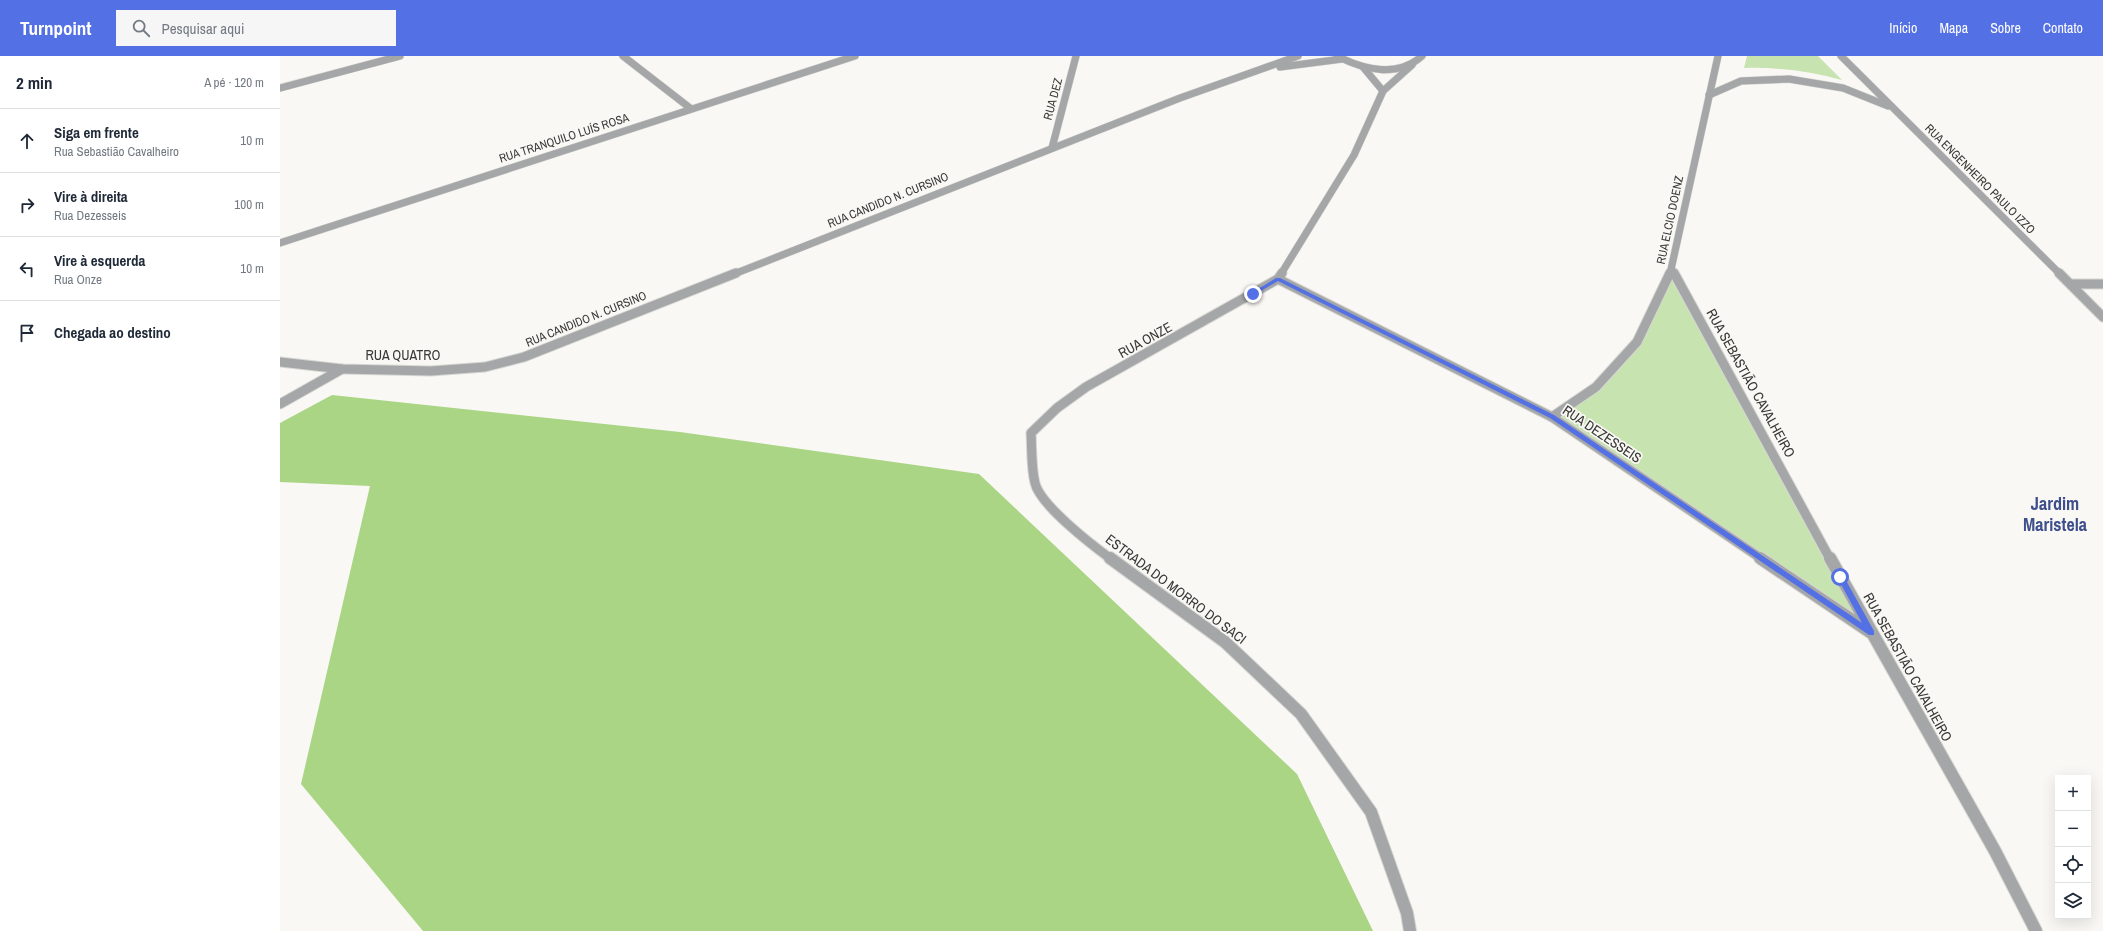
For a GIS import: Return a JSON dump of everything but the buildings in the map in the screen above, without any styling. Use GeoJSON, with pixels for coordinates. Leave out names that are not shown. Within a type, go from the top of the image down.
{"type":"FeatureCollection","features":[{"type":"Feature","properties":{"kind":"street"},"geometry":{"type":"LineString","coordinates":[[280,88],[400,56]]}},
{"type":"Feature","properties":{"kind":"street"},"geometry":{"type":"LineString","coordinates":[[623,56],[690,108]]}},
{"type":"Feature","properties":{"kind":"street","name":"RUA TRANQUILO LUÍS ROSA"},"geometry":{"type":"LineString","coordinates":[[280,242],[690,108],[855,56]]}},
{"type":"Feature","properties":{"kind":"street","name":"RUA DEZ"},"geometry":{"type":"LineString","coordinates":[[1052,148],[1076,56]]}},
{"type":"Feature","properties":{"kind":"street","name":"RUA CANDIDO N. CURSINO"},"geometry":{"type":"LineString","coordinates":[[524,357],[1180,98],[1298,56]]}},
{"type":"Feature","properties":{"kind":"street"},"geometry":{"type":"LineString","coordinates":[[1278,279],[1354,155],[1383,91],[1422,56]]}},
{"type":"Feature","properties":{"kind":"street","name":"RUA ELCIO DOENZ"},"geometry":{"type":"LineString","coordinates":[[1552,417],[1596,387],[1637,342],[1672,270],[1718,56]]}},
{"type":"Feature","properties":{"kind":"street","name":"RUA ENGENHEIRO PAULO IZZO"},"geometry":{"type":"LineString","coordinates":[[1841,56],[2103,317]]}},
{"type":"Feature","properties":{"kind":"street"},"geometry":{"type":"LineString","coordinates":[[1340,58],[1362,67],[1392,69],[1412,65]]}},
{"type":"Feature","properties":{"kind":"street","name":"RUA CANDIDO N. CURSINO"},"geometry":{"type":"LineString","coordinates":[[1262,70],[1340,58]]}},
{"type":"Feature","properties":{"kind":"street"},"geometry":{"type":"LineString","coordinates":[[1362,67],[1383,91]]}},
{"type":"Feature","properties":{"kind":"street"},"geometry":{"type":"LineString","coordinates":[[1709,95],[1741,81],[1789,79],[1843,88],[1892,108]]}},
{"type":"Feature","properties":{"kind":"street","name":"RUA SEBASTIÃO CAVALHEIRO"},"geometry":{"type":"LineString","coordinates":[[1672,270],[1871,633],[1995,851],[2036,931]]}},
{"type":"Feature","properties":{"kind":"street","name":"RUA DEZESSEIS"},"geometry":{"type":"LineString","coordinates":[[1278,279],[1552,417],[1871,633]]}},
{"type":"Feature","properties":{"kind":"street","name":"RUA ONZE"},"geometry":{"type":"LineString","coordinates":[[1031,433],[1057,408],[1086,387],[1278,279]]}},
{"type":"Feature","properties":{"kind":"street"},"geometry":{"type":"LineString","coordinates":[[2071,284],[2103,284]]}},
{"type":"Feature","properties":{"kind":"street","name":"RUA QUATRO"},"geometry":{"type":"LineString","coordinates":[[280,362],[342,369],[447,370],[485,367],[524,357]]}},
{"type":"Feature","properties":{"kind":"street"},"geometry":{"type":"LineString","coordinates":[[280,404],[342,369]]}},
{"type":"Feature","properties":{"kind":"street","name":"ESTRADA DO MORRO DO SACI"},"geometry":{"type":"LineString","coordinates":[[1031,433],[1035,484],[1051,508],[1088,542],[1225,642],[1301,714],[1371,812],[1407,913],[1410,931]]}},
{"type":"Feature","properties":{"kind":"green space"},"geometry":{"type":"Polygon","coordinates":[[[1747,56],[1818,56],[1842,80],[1793,70],[1744,68],[1747,56]]]}},
{"type":"Feature","properties":{"kind":"green space"},"geometry":{"type":"Polygon","coordinates":[[[1672,270],[1871,633],[1552,417],[1596,387],[1637,342],[1672,270]]]}},
{"type":"Feature","properties":{"kind":"green space"},"geometry":{"type":"Polygon","coordinates":[[[332,395],[680,432],[979,474],[1297,774],[1373,931],[423,931],[301,784],[370,486],[280,482],[280,423],[332,395]]]}},
{"type":"Feature","properties":{"kind":"district","name":"Jardim Maristela"},"geometry":{"type":"Point","coordinates":[2055,514]}},
{"type":"Feature","properties":{"kind":"route"},"geometry":{"type":"LineString","coordinates":[[1253,294],[1278,279],[1552,417],[1871,633],[1840,577]]}}]}
